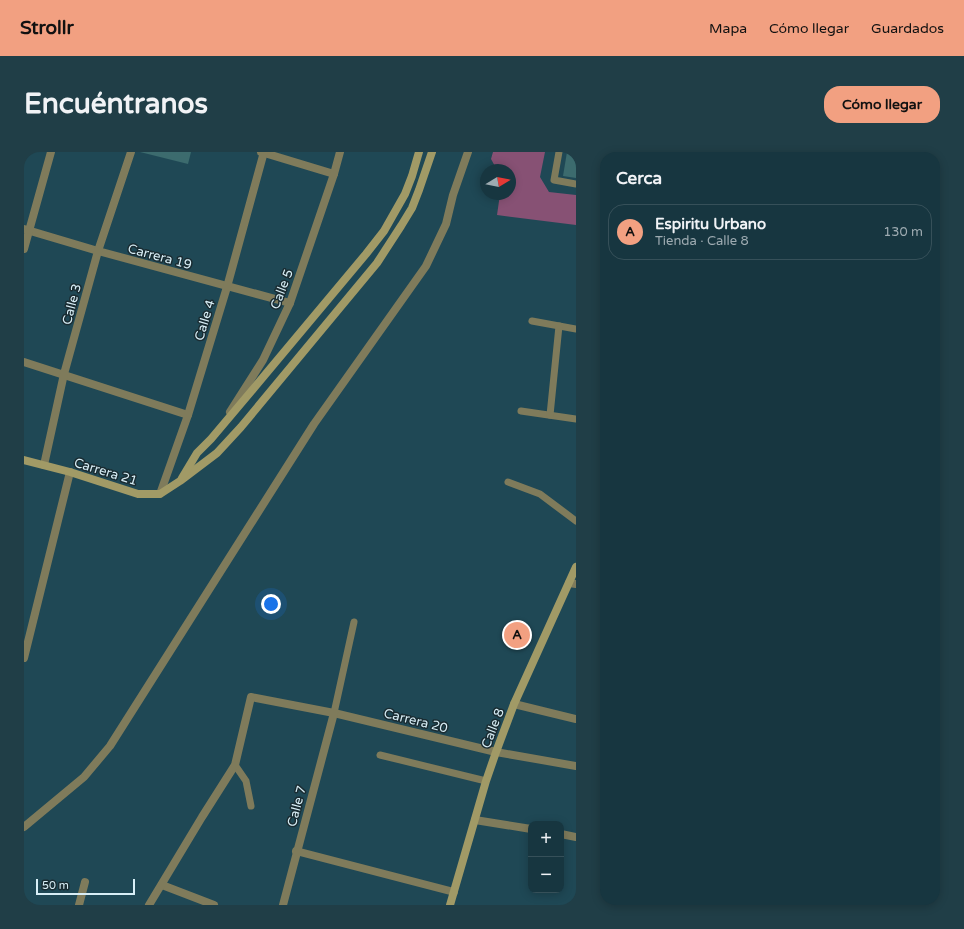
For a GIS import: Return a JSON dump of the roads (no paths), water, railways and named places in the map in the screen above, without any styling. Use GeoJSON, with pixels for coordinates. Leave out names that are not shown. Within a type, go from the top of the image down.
{"type":"FeatureCollection","features":[{"type":"Feature","properties":{"kind":"street"},"geometry":{"type":"LineString","coordinates":[[24,250],[27,230],[52,152]]}},
{"type":"Feature","properties":{"kind":"street","name":"Calle 3"},"geometry":{"type":"LineString","coordinates":[[44,465],[64,374],[98,251],[131,152]]}},
{"type":"Feature","properties":{"kind":"street"},"geometry":{"type":"LineString","coordinates":[[263,152],[334,174]]}},
{"type":"Feature","properties":{"kind":"street","name":"Calle 4"},"geometry":{"type":"LineString","coordinates":[[160,494],[188,415],[227,286],[263,152]]}},
{"type":"Feature","properties":{"kind":"street","name":"Calle 5"},"geometry":{"type":"LineString","coordinates":[[222,425],[263,360],[290,303],[334,174],[340,152]]}},
{"type":"Feature","properties":{"kind":"street"},"geometry":{"type":"LineString","coordinates":[[180,481],[197,453],[211,439],[384,231],[405,194],[420,152]]}},
{"type":"Feature","properties":{"kind":"street"},"geometry":{"type":"LineString","coordinates":[[160,494],[217,453],[241,427],[377,263],[402,226],[412,208],[432,152]]}},
{"type":"Feature","properties":{"kind":"street"},"geometry":{"type":"LineString","coordinates":[[24,828],[84,778],[110,746],[314,424],[426,266],[446,224],[453,196],[468,152]]}},
{"type":"Feature","properties":{"kind":"street","name":"Carrera 19"},"geometry":{"type":"LineString","coordinates":[[27,230],[98,251],[290,303]]}},
{"type":"Feature","properties":{"kind":"street"},"geometry":{"type":"LineString","coordinates":[[24,362],[188,415]]}},
{"type":"Feature","properties":{"kind":"street","name":"Carrera 21"},"geometry":{"type":"LineString","coordinates":[[24,460],[70,472],[138,494],[160,494]]}},
{"type":"Feature","properties":{"kind":"street"},"geometry":{"type":"LineString","coordinates":[[24,655],[70,472]]}},
{"type":"Feature","properties":{"kind":"street","name":"Calle 8"},"geometry":{"type":"LineString","coordinates":[[450,905],[486,780],[496,752],[514,704],[547,630],[573,584],[576,567]]}},
{"type":"Feature","properties":{"kind":"street","name":"Carrera 20"},"geometry":{"type":"LineString","coordinates":[[235,765],[251,697],[334,713],[496,752],[576,766]]}},
{"type":"Feature","properties":{"kind":"street"},"geometry":{"type":"LineString","coordinates":[[514,704],[576,719]]}},
{"type":"Feature","properties":{"kind":"street","name":"Calle 7"},"geometry":{"type":"LineString","coordinates":[[283,905],[296,850],[334,713]]}},
{"type":"Feature","properties":{"kind":"street"},"geometry":{"type":"LineString","coordinates":[[149,905],[235,765]]}},
{"type":"Feature","properties":{"kind":"street"},"geometry":{"type":"LineString","coordinates":[[474,820],[528,829]]}},
{"type":"Feature","properties":{"kind":"street"},"geometry":{"type":"LineString","coordinates":[[564,835],[576,837]]}},
{"type":"Feature","properties":{"kind":"street"},"geometry":{"type":"LineString","coordinates":[[296,850],[454,892]]}},
{"type":"Feature","properties":{"kind":"street"},"geometry":{"type":"LineString","coordinates":[[79,905],[85,882]]}},
{"type":"Feature","properties":{"kind":"street"},"geometry":{"type":"LineString","coordinates":[[162,885],[214,905]]}},
{"type":"Feature","properties":{"kind":"lane"},"geometry":{"type":"LineString","coordinates":[[559,152],[554,180],[576,184]]}},
{"type":"Feature","properties":{"kind":"lane"},"geometry":{"type":"LineString","coordinates":[[532,321],[576,329]]}},
{"type":"Feature","properties":{"kind":"lane"},"geometry":{"type":"LineString","coordinates":[[550,415],[559,326]]}},
{"type":"Feature","properties":{"kind":"lane"},"geometry":{"type":"LineString","coordinates":[[521,411],[576,419]]}},
{"type":"Feature","properties":{"kind":"lane"},"geometry":{"type":"LineString","coordinates":[[508,482],[540,494],[576,521]]}},
{"type":"Feature","properties":{"kind":"lane"},"geometry":{"type":"LineString","coordinates":[[334,713],[354,622]]}},
{"type":"Feature","properties":{"kind":"lane"},"geometry":{"type":"LineString","coordinates":[[380,755],[486,780]]}},
{"type":"Feature","properties":{"kind":"lane"},"geometry":{"type":"LineString","coordinates":[[235,765],[246,781],[251,806]]}},
{"type":"Feature","properties":{"kind":"place","name":"Espiritu Urbano"},"geometry":{"type":"Point","coordinates":[517,635]}}]}
